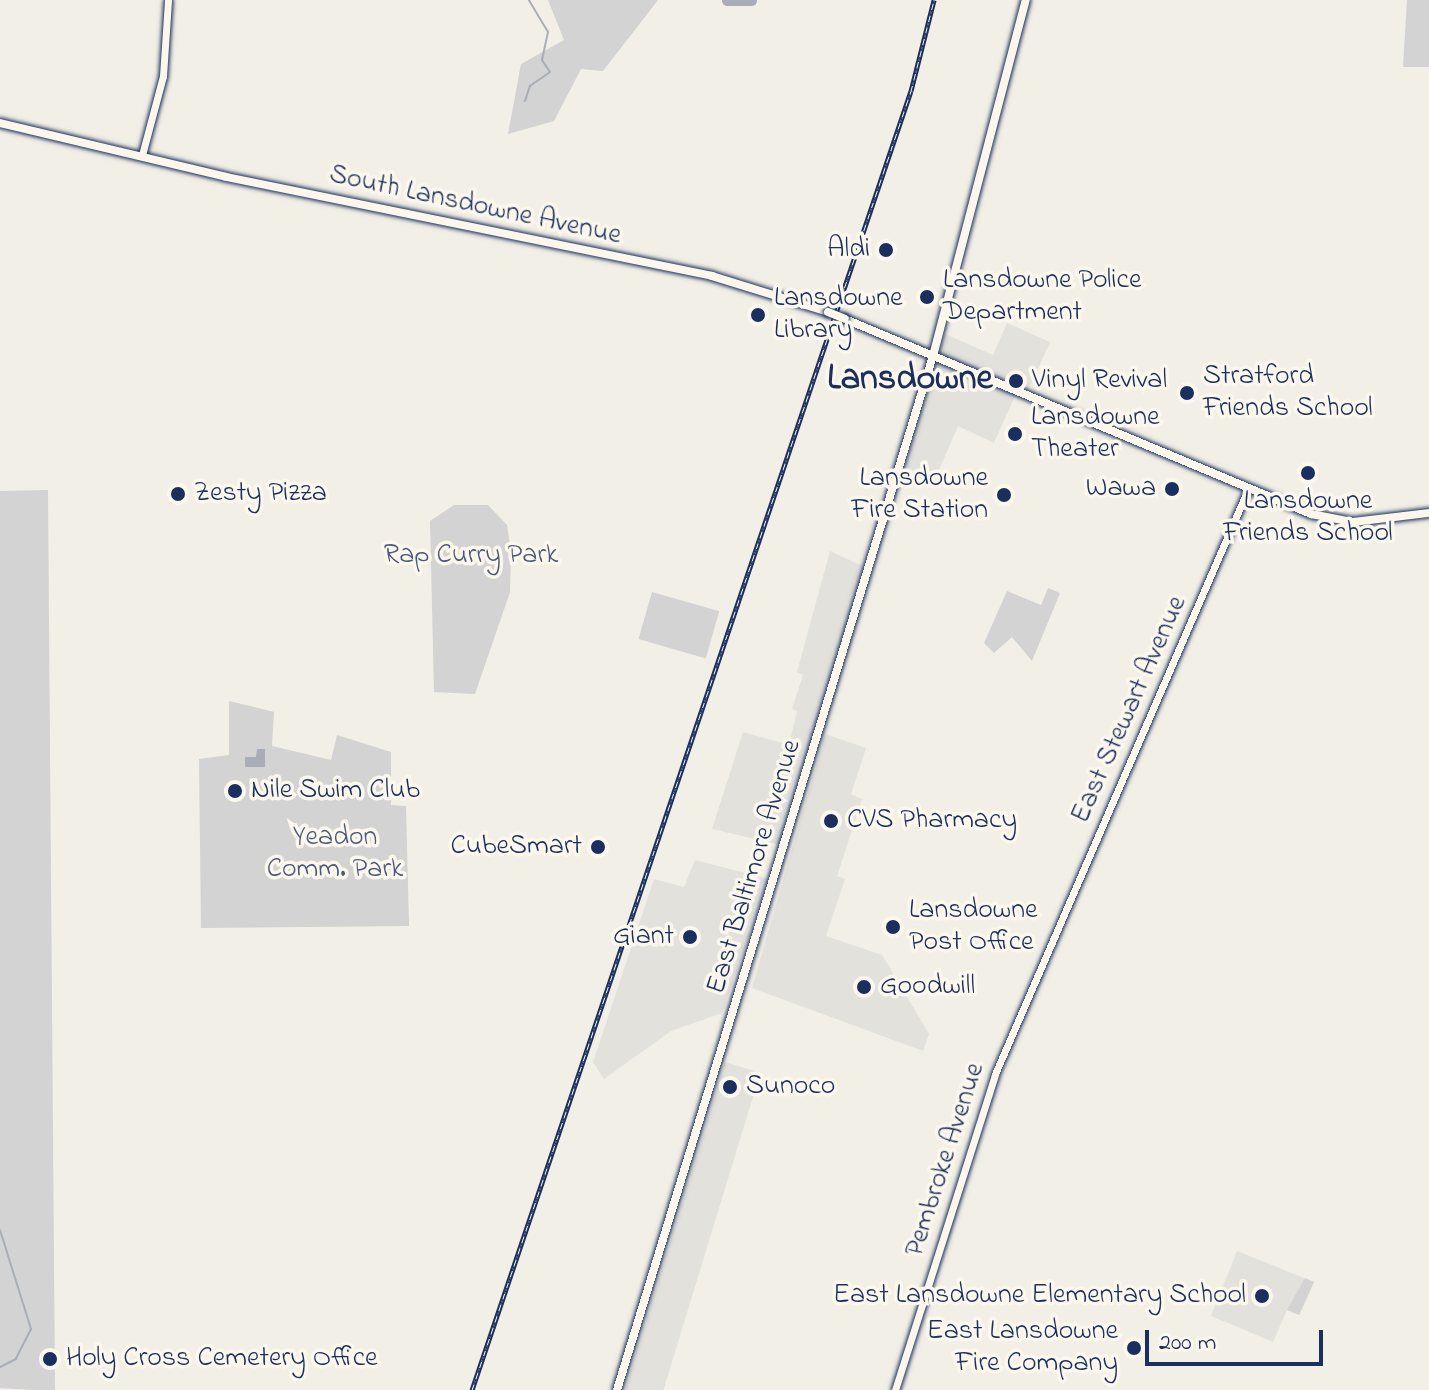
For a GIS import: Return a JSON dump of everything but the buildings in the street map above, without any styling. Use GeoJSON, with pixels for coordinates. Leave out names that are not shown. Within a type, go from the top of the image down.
{"type":"FeatureCollection","features":[{"type":"Feature","properties":{"kind":"main road","name":"East Baltimore Avenue"},"geometry":{"type":"LineString","coordinates":[[617,1390],[933,356],[1026,0]]}},
{"type":"Feature","properties":{"kind":"main road","name":"South Lansdowne Avenue"},"geometry":{"type":"LineString","coordinates":[[0,123],[226,177],[712,276],[828,312],[1248,489],[1336,521],[1429,513]]}},
{"type":"Feature","properties":{"kind":"street"},"geometry":{"type":"LineString","coordinates":[[142,155],[163,76],[168,0]]}},
{"type":"Feature","properties":{"kind":"street","name":"East Stewart Avenue"},"geometry":{"type":"LineString","coordinates":[[1051,947],[1248,489]]}},
{"type":"Feature","properties":{"kind":"street","name":"Pembroke Avenue"},"geometry":{"type":"LineString","coordinates":[[895,1390],[994,1078],[1051,947]]}},
{"type":"Feature","properties":{"kind":"shaded area"},"geometry":{"type":"Polygon","coordinates":[[[1007,323],[1050,342],[1027,393],[1018,389],[994,443],[958,426],[935,479],[905,467],[945,334],[993,355],[1007,323]]]}},
{"type":"Feature","properties":{"kind":"shaded area"},"geometry":{"type":"Polygon","coordinates":[[[830,551],[865,567],[781,845],[712,829],[743,732],[789,745],[797,711],[792,709],[803,675],[797,672],[830,551]]]}},
{"type":"Feature","properties":{"kind":"shaded area"},"geometry":{"type":"Polygon","coordinates":[[[825,734],[866,748],[851,794],[862,799],[837,876],[845,879],[826,936],[882,955],[929,1034],[923,1051],[752,988],[825,734]]]}},
{"type":"Feature","properties":{"kind":"shaded area"},"geometry":{"type":"Polygon","coordinates":[[[257,749],[265,749],[265,767],[245,767],[245,757],[256,757],[257,749]]]}},
{"type":"Feature","properties":{"kind":"shaded area"},"geometry":{"type":"Polygon","coordinates":[[[695,860],[769,879],[722,1013],[671,1031],[604,1079],[593,1062],[654,879],[684,887],[695,860]]]}},
{"type":"Feature","properties":{"kind":"shaded area"},"geometry":{"type":"Polygon","coordinates":[[[725,1062],[760,1073],[663,1390],[625,1390],[725,1062]]]}},
{"type":"Feature","properties":{"kind":"shaded area","name":"East Lansdowne Elementary School"},"geometry":{"type":"Polygon","coordinates":[[[1237,1251],[1314,1282],[1299,1315],[1287,1310],[1273,1342],[1211,1316],[1237,1251]]]}},
{"type":"Feature","properties":{"kind":"green space"},"geometry":{"type":"Polygon","coordinates":[[[548,0],[658,0],[603,71],[581,69],[554,121],[508,134],[521,64],[564,40],[548,0]]]}},
{"type":"Feature","properties":{"kind":"green space"},"geometry":{"type":"Polygon","coordinates":[[[1407,0],[1429,0],[1429,67],[1403,67],[1407,0]]]}},
{"type":"Feature","properties":{"kind":"green space"},"geometry":{"type":"Polygon","coordinates":[[[48,490],[55,1390],[32,1390],[0,1388],[0,491],[48,490]]]}},
{"type":"Feature","properties":{"kind":"green space","name":"Rap Curry Park"},"geometry":{"type":"Polygon","coordinates":[[[454,505],[488,505],[507,525],[511,552],[510,592],[475,694],[434,692],[430,521],[454,505]]]}},
{"type":"Feature","properties":{"kind":"green space"},"geometry":{"type":"Polygon","coordinates":[[[1048,588],[1060,593],[1032,661],[1012,637],[994,653],[984,643],[1007,591],[1041,605],[1048,588]]]}},
{"type":"Feature","properties":{"kind":"green space"},"geometry":{"type":"Polygon","coordinates":[[[652,592],[719,611],[706,658],[638,639],[652,592]]]}},
{"type":"Feature","properties":{"kind":"green space","name":"Yeadon Comm. Park"},"geometry":{"type":"Polygon","coordinates":[[[229,701],[274,712],[272,746],[331,760],[337,735],[391,752],[391,805],[406,806],[409,926],[201,928],[199,759],[229,755],[229,701]]]}},
{"type":"Feature","properties":{"kind":"green space"},"geometry":{"type":"Polygon","coordinates":[[[1305,1278],[1314,1282],[1299,1315],[1287,1310],[1305,1278]]]}},
{"type":"Feature","properties":{"kind":"waterway"},"geometry":{"type":"LineString","coordinates":[[525,101],[530,86],[550,72],[542,60],[548,32],[529,0]]}},
{"type":"Feature","properties":{"kind":"waterway"},"geometry":{"type":"LineString","coordinates":[[727,0],[751,0]]}},
{"type":"Feature","properties":{"kind":"waterway"},"geometry":{"type":"LineString","coordinates":[[0,1230],[31,1329],[16,1359],[0,1367]]}},
{"type":"Feature","properties":{"kind":"railway"},"geometry":{"type":"LineString","coordinates":[[472,1390],[911,91],[934,0]]}},
{"type":"Feature","properties":{"kind":"place","name":"Aldi"},"geometry":{"type":"Point","coordinates":[886,250]}},
{"type":"Feature","properties":{"kind":"place","name":"Lansdowne Police Department"},"geometry":{"type":"Point","coordinates":[927,297]}},
{"type":"Feature","properties":{"kind":"place","name":"Lansdowne Library"},"geometry":{"type":"Point","coordinates":[758,315]}},
{"type":"Feature","properties":{"kind":"place","name":"Vinyl Revival"},"geometry":{"type":"Point","coordinates":[1016,381]}},
{"type":"Feature","properties":{"kind":"place","name":"Stratford Friends School"},"geometry":{"type":"Point","coordinates":[1187,393]}},
{"type":"Feature","properties":{"kind":"place","name":"Lansdowne Theater"},"geometry":{"type":"Point","coordinates":[1015,434]}},
{"type":"Feature","properties":{"kind":"place","name":"Lansdowne Friends School"},"geometry":{"type":"Point","coordinates":[1308,473]}},
{"type":"Feature","properties":{"kind":"place","name":"Wawa"},"geometry":{"type":"Point","coordinates":[1172,489]}},
{"type":"Feature","properties":{"kind":"place","name":"Zesty Pizza"},"geometry":{"type":"Point","coordinates":[178,494]}},
{"type":"Feature","properties":{"kind":"place","name":"Lansdowne Fire Station"},"geometry":{"type":"Point","coordinates":[1004,495]}},
{"type":"Feature","properties":{"kind":"place","name":"Nile Swim Club"},"geometry":{"type":"Point","coordinates":[235,791]}},
{"type":"Feature","properties":{"kind":"place","name":"CVS Pharmacy"},"geometry":{"type":"Point","coordinates":[831,821]}},
{"type":"Feature","properties":{"kind":"place","name":"CubeSmart"},"geometry":{"type":"Point","coordinates":[598,847]}},
{"type":"Feature","properties":{"kind":"place","name":"Lansdowne Post Office"},"geometry":{"type":"Point","coordinates":[893,927]}},
{"type":"Feature","properties":{"kind":"place","name":"Giant"},"geometry":{"type":"Point","coordinates":[690,937]}},
{"type":"Feature","properties":{"kind":"place","name":"Goodwill"},"geometry":{"type":"Point","coordinates":[864,987]}},
{"type":"Feature","properties":{"kind":"place","name":"Sunoco"},"geometry":{"type":"Point","coordinates":[730,1087]}},
{"type":"Feature","properties":{"kind":"place","name":"East Lansdowne Elementary School"},"geometry":{"type":"Point","coordinates":[1262,1296]}},
{"type":"Feature","properties":{"kind":"place","name":"East Lansdowne Fire Company"},"geometry":{"type":"Point","coordinates":[1134,1348]}},
{"type":"Feature","properties":{"kind":"place","name":"Holy Cross Cemetery Office"},"geometry":{"type":"Point","coordinates":[50,1359]}},
{"type":"Feature","properties":{"kind":"district","name":"Lansdowne"},"geometry":{"type":"Point","coordinates":[910,380]}}]}
